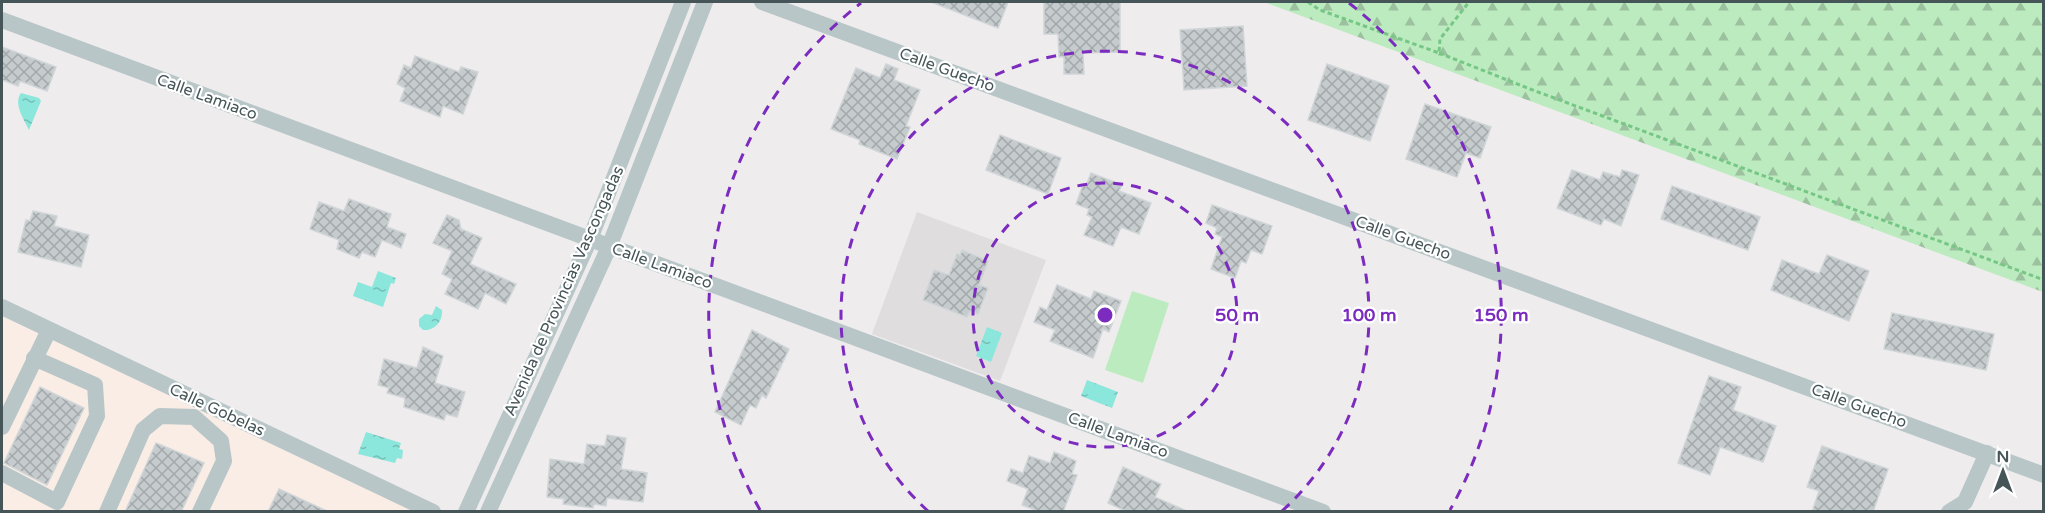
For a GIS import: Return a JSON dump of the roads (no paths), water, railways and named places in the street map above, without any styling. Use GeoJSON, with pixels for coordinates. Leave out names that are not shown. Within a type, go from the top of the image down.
{"type":"FeatureCollection","features":[{"type":"Feature","properties":{"kind":"street","name":"Avenida de Provincias Vascongadas"},"geometry":{"type":"LineString","coordinates":[[466,512],[590,239],[683,2]]}},
{"type":"Feature","properties":{"kind":"street","name":"Avenida de Provincias Vascongadas"},"geometry":{"type":"LineString","coordinates":[[488,512],[609,247],[705,2]]}},
{"type":"Feature","properties":{"kind":"street","name":"Calle Guecho"},"geometry":{"type":"LineString","coordinates":[[762,2],[2043,475]]}},
{"type":"Feature","properties":{"kind":"street","name":"Calle Lamiaco"},"geometry":{"type":"LineString","coordinates":[[2,20],[1323,512]]}},
{"type":"Feature","properties":{"kind":"street","name":"Calle Gobelas"},"geometry":{"type":"LineString","coordinates":[[2,307],[196,409],[433,512]]}},
{"type":"Feature","properties":{"kind":"street"},"geometry":{"type":"LineString","coordinates":[[2,427],[49,330]]}},
{"type":"Feature","properties":{"kind":"street"},"geometry":{"type":"LineString","coordinates":[[2,473],[57,502],[96,416],[94,385],[34,358]]}},
{"type":"Feature","properties":{"kind":"street"},"geometry":{"type":"LineString","coordinates":[[107,512],[143,430],[160,416],[196,409],[221,441],[224,461],[200,512]]}},
{"type":"Feature","properties":{"kind":"street"},"geometry":{"type":"LineString","coordinates":[[1948,512],[1965,502],[1987,453]]}},
{"type":"Feature","properties":{"kind":"water"},"geometry":{"type":"Polygon","coordinates":[[[21,93],[39,98],[41,101],[29,130],[19,107],[21,93]]]}},
{"type":"Feature","properties":{"kind":"water"},"geometry":{"type":"Polygon","coordinates":[[[378,271],[396,278],[394,284],[391,283],[383,307],[353,296],[358,282],[372,287],[378,271]]]}},
{"type":"Feature","properties":{"kind":"water"},"geometry":{"type":"Polygon","coordinates":[[[436,306],[442,310],[440,321],[435,327],[423,330],[419,326],[419,319],[425,314],[432,315],[436,306]]]}},
{"type":"Feature","properties":{"kind":"water"},"geometry":{"type":"Polygon","coordinates":[[[987,327],[1002,333],[991,362],[976,356],[987,327]]]}},
{"type":"Feature","properties":{"kind":"water"},"geometry":{"type":"Polygon","coordinates":[[[1087,380],[1118,392],[1112,408],[1081,396],[1087,380]]]}},
{"type":"Feature","properties":{"kind":"water"},"geometry":{"type":"Polygon","coordinates":[[[366,432],[401,443],[399,449],[403,450],[402,459],[397,458],[395,463],[358,454],[366,432]]]}}]}
